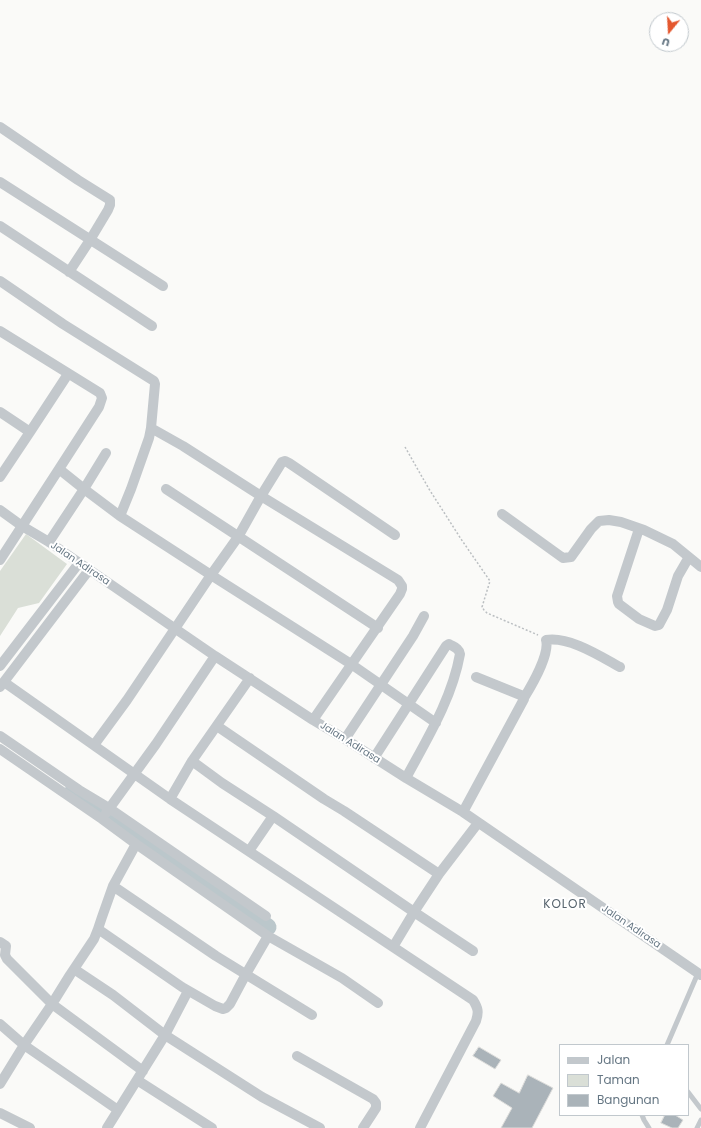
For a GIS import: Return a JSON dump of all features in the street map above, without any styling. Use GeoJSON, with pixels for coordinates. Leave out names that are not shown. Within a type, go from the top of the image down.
{"type":"FeatureCollection","features":[{"type":"Feature","properties":{"kind":"street"},"geometry":{"type":"LineString","coordinates":[[0,127],[110,200],[110,205],[90,240],[69,272]]}},
{"type":"Feature","properties":{"kind":"street"},"geometry":{"type":"LineString","coordinates":[[0,182],[163,286]]}},
{"type":"Feature","properties":{"kind":"street"},"geometry":{"type":"LineString","coordinates":[[0,226],[152,326]]}},
{"type":"Feature","properties":{"kind":"street"},"geometry":{"type":"LineString","coordinates":[[0,281],[63,324],[154,381],[151,428],[131,489],[120,516]]}},
{"type":"Feature","properties":{"kind":"street"},"geometry":{"type":"LineString","coordinates":[[0,331],[100,393],[102,398],[99,407],[0,560]]}},
{"type":"Feature","properties":{"kind":"street"},"geometry":{"type":"LineString","coordinates":[[0,477],[68,374]]}},
{"type":"Feature","properties":{"kind":"street"},"geometry":{"type":"LineString","coordinates":[[0,412],[30,432]]}},
{"type":"Feature","properties":{"kind":"street"},"geometry":{"type":"LineString","coordinates":[[151,428],[183,446],[398,580],[402,586],[401,592],[378,628],[351,664],[313,720]]}},
{"type":"Feature","properties":{"kind":"street"},"geometry":{"type":"LineString","coordinates":[[49,542],[106,453]]}},
{"type":"Feature","properties":{"kind":"street"},"geometry":{"type":"LineString","coordinates":[[94,745],[127,700],[210,575],[238,537],[282,462],[285,461],[395,535]]}},
{"type":"Feature","properties":{"kind":"street"},"geometry":{"type":"LineString","coordinates":[[59,468],[120,516],[351,664],[436,723]]}},
{"type":"Feature","properties":{"kind":"street"},"geometry":{"type":"LineString","coordinates":[[166,489],[378,628]]}},
{"type":"Feature","properties":{"kind":"street","name":"Jalan Adirasa"},"geometry":{"type":"LineString","coordinates":[[0,510],[176,628],[215,656],[313,720],[462,812],[700,972]]}},
{"type":"Feature","properties":{"kind":"street"},"geometry":{"type":"LineString","coordinates":[[502,514],[563,558],[571,557],[591,529],[599,521],[609,520],[621,522],[673,544],[701,567]]}},
{"type":"Feature","properties":{"kind":"street"},"geometry":{"type":"LineString","coordinates":[[639,529],[617,596],[618,602],[639,619],[655,626],[659,624],[667,610],[678,576],[689,557]]}},
{"type":"Feature","properties":{"kind":"street"},"geometry":{"type":"LineString","coordinates":[[0,666],[79,563]]}},
{"type":"Feature","properties":{"kind":"street"},"geometry":{"type":"LineString","coordinates":[[89,570],[2,684],[94,745],[170,799],[473,1000],[477,1006],[478,1013],[476,1021],[420,1128]]}},
{"type":"Feature","properties":{"kind":"street"},"geometry":{"type":"LineString","coordinates":[[345,739],[413,636],[424,616]]}},
{"type":"Feature","properties":{"kind":"street"},"geometry":{"type":"LineString","coordinates":[[462,812],[531,687],[546,652],[548,645],[546,640],[560,640],[581,647],[620,667]]}},
{"type":"Feature","properties":{"kind":"street"},"geometry":{"type":"LineString","coordinates":[[374,758],[446,646],[449,644],[457,648],[460,652],[458,669],[450,693],[436,723],[406,778]]}},
{"type":"Feature","properties":{"kind":"street"},"geometry":{"type":"LineString","coordinates":[[102,818],[156,744],[215,656]]}},
{"type":"Feature","properties":{"kind":"street"},"geometry":{"type":"LineString","coordinates":[[476,677],[523,696],[524,698]]}},
{"type":"Feature","properties":{"kind":"street"},"geometry":{"type":"LineString","coordinates":[[170,799],[192,761],[250,678]]}},
{"type":"Feature","properties":{"kind":"street"},"geometry":{"type":"LineString","coordinates":[[217,726],[324,799],[439,874]]}},
{"type":"Feature","properties":{"kind":"street"},"geometry":{"type":"LineString","coordinates":[[0,736],[78,790],[109,808],[266,916]]}},
{"type":"Feature","properties":{"kind":"street"},"geometry":{"type":"LineString","coordinates":[[0,749],[102,818],[136,844],[268,936],[342,978],[378,1003]]}},
{"type":"Feature","properties":{"kind":"street"},"geometry":{"type":"LineString","coordinates":[[192,761],[222,783],[473,951]]}},
{"type":"Feature","properties":{"kind":"street"},"geometry":{"type":"LineString","coordinates":[[249,851],[273,816]]}},
{"type":"Feature","properties":{"kind":"street"},"geometry":{"type":"LineString","coordinates":[[393,947],[439,874],[478,823]]}},
{"type":"Feature","properties":{"kind":"street"},"geometry":{"type":"LineString","coordinates":[[0,1084],[94,939],[113,886],[136,844]]}},
{"type":"Feature","properties":{"kind":"street"},"geometry":{"type":"LineString","coordinates":[[113,886],[210,952],[312,1015]]}},
{"type":"Feature","properties":{"kind":"street"},"geometry":{"type":"LineString","coordinates":[[98,929],[188,991],[223,1010],[230,1004],[268,936]]}},
{"type":"Feature","properties":{"kind":"street"},"geometry":{"type":"LineString","coordinates":[[0,942],[6,946],[5,955],[7,959],[52,1004],[143,1071]]}},
{"type":"Feature","properties":{"kind":"street"},"geometry":{"type":"LineString","coordinates":[[74,969],[113,995],[165,1035],[262,1097],[320,1128]]}},
{"type":"Feature","properties":{"kind":"street"},"geometry":{"type":"LineString","coordinates":[[111,1126],[118,1110],[165,1035],[188,991]]}},
{"type":"Feature","properties":{"kind":"street"},"geometry":{"type":"LineString","coordinates":[[0,1024],[24,1045],[118,1110]]}},
{"type":"Feature","properties":{"kind":"street"},"geometry":{"type":"LineString","coordinates":[[297,1056],[374,1099],[376,1108],[363,1128]]}},
{"type":"Feature","properties":{"kind":"street"},"geometry":{"type":"LineString","coordinates":[[137,1080],[212,1128]]}},
{"type":"Feature","properties":{"kind":"street"},"geometry":{"type":"LineString","coordinates":[[0,1113],[30,1128]]}},
{"type":"Feature","properties":{"kind":"lane"},"geometry":{"type":"LineString","coordinates":[[667,1044],[700,972]]}},
{"type":"Feature","properties":{"kind":"lane"},"geometry":{"type":"LineString","coordinates":[[689,1093],[701,1109]]}},
{"type":"Feature","properties":{"kind":"lane"},"geometry":{"type":"LineString","coordinates":[[642,1116],[649,1128]]}},
{"type":"Feature","properties":{"kind":"lane"},"geometry":{"type":"LineString","coordinates":[[697,1128],[701,1120]]}},
{"type":"Feature","properties":{"kind":"path"},"geometry":{"type":"LineString","coordinates":[[405,447],[429,490],[460,539],[490,581],[482,607],[484,610],[541,636],[546,640]]}},
{"type":"Feature","properties":{"kind":"green space"},"geometry":{"type":"Polygon","coordinates":[[[26,534],[67,564],[39,603],[18,608],[0,636],[0,571],[26,534]]]}},
{"type":"Feature","properties":{"kind":"building"},"geometry":{"type":"Polygon","coordinates":[[[479,1047],[501,1060],[495,1069],[473,1056],[479,1047]]]}},
{"type":"Feature","properties":{"kind":"building"},"geometry":{"type":"Polygon","coordinates":[[[528,1075],[553,1088],[532,1128],[501,1128],[512,1108],[493,1096],[501,1083],[519,1093],[528,1075]]]}},
{"type":"Feature","properties":{"kind":"building"},"geometry":{"type":"Polygon","coordinates":[[[664,1116],[677,1116],[683,1120],[678,1128],[672,1128],[661,1123],[664,1116]]]}},
{"type":"Feature","properties":{"kind":"waterway"},"geometry":{"type":"LineString","coordinates":[[73,791],[268,927]]}},
{"type":"Feature","properties":{"kind":"district","name":"KOLOR"},"geometry":{"type":"Point","coordinates":[565,905]}}]}
